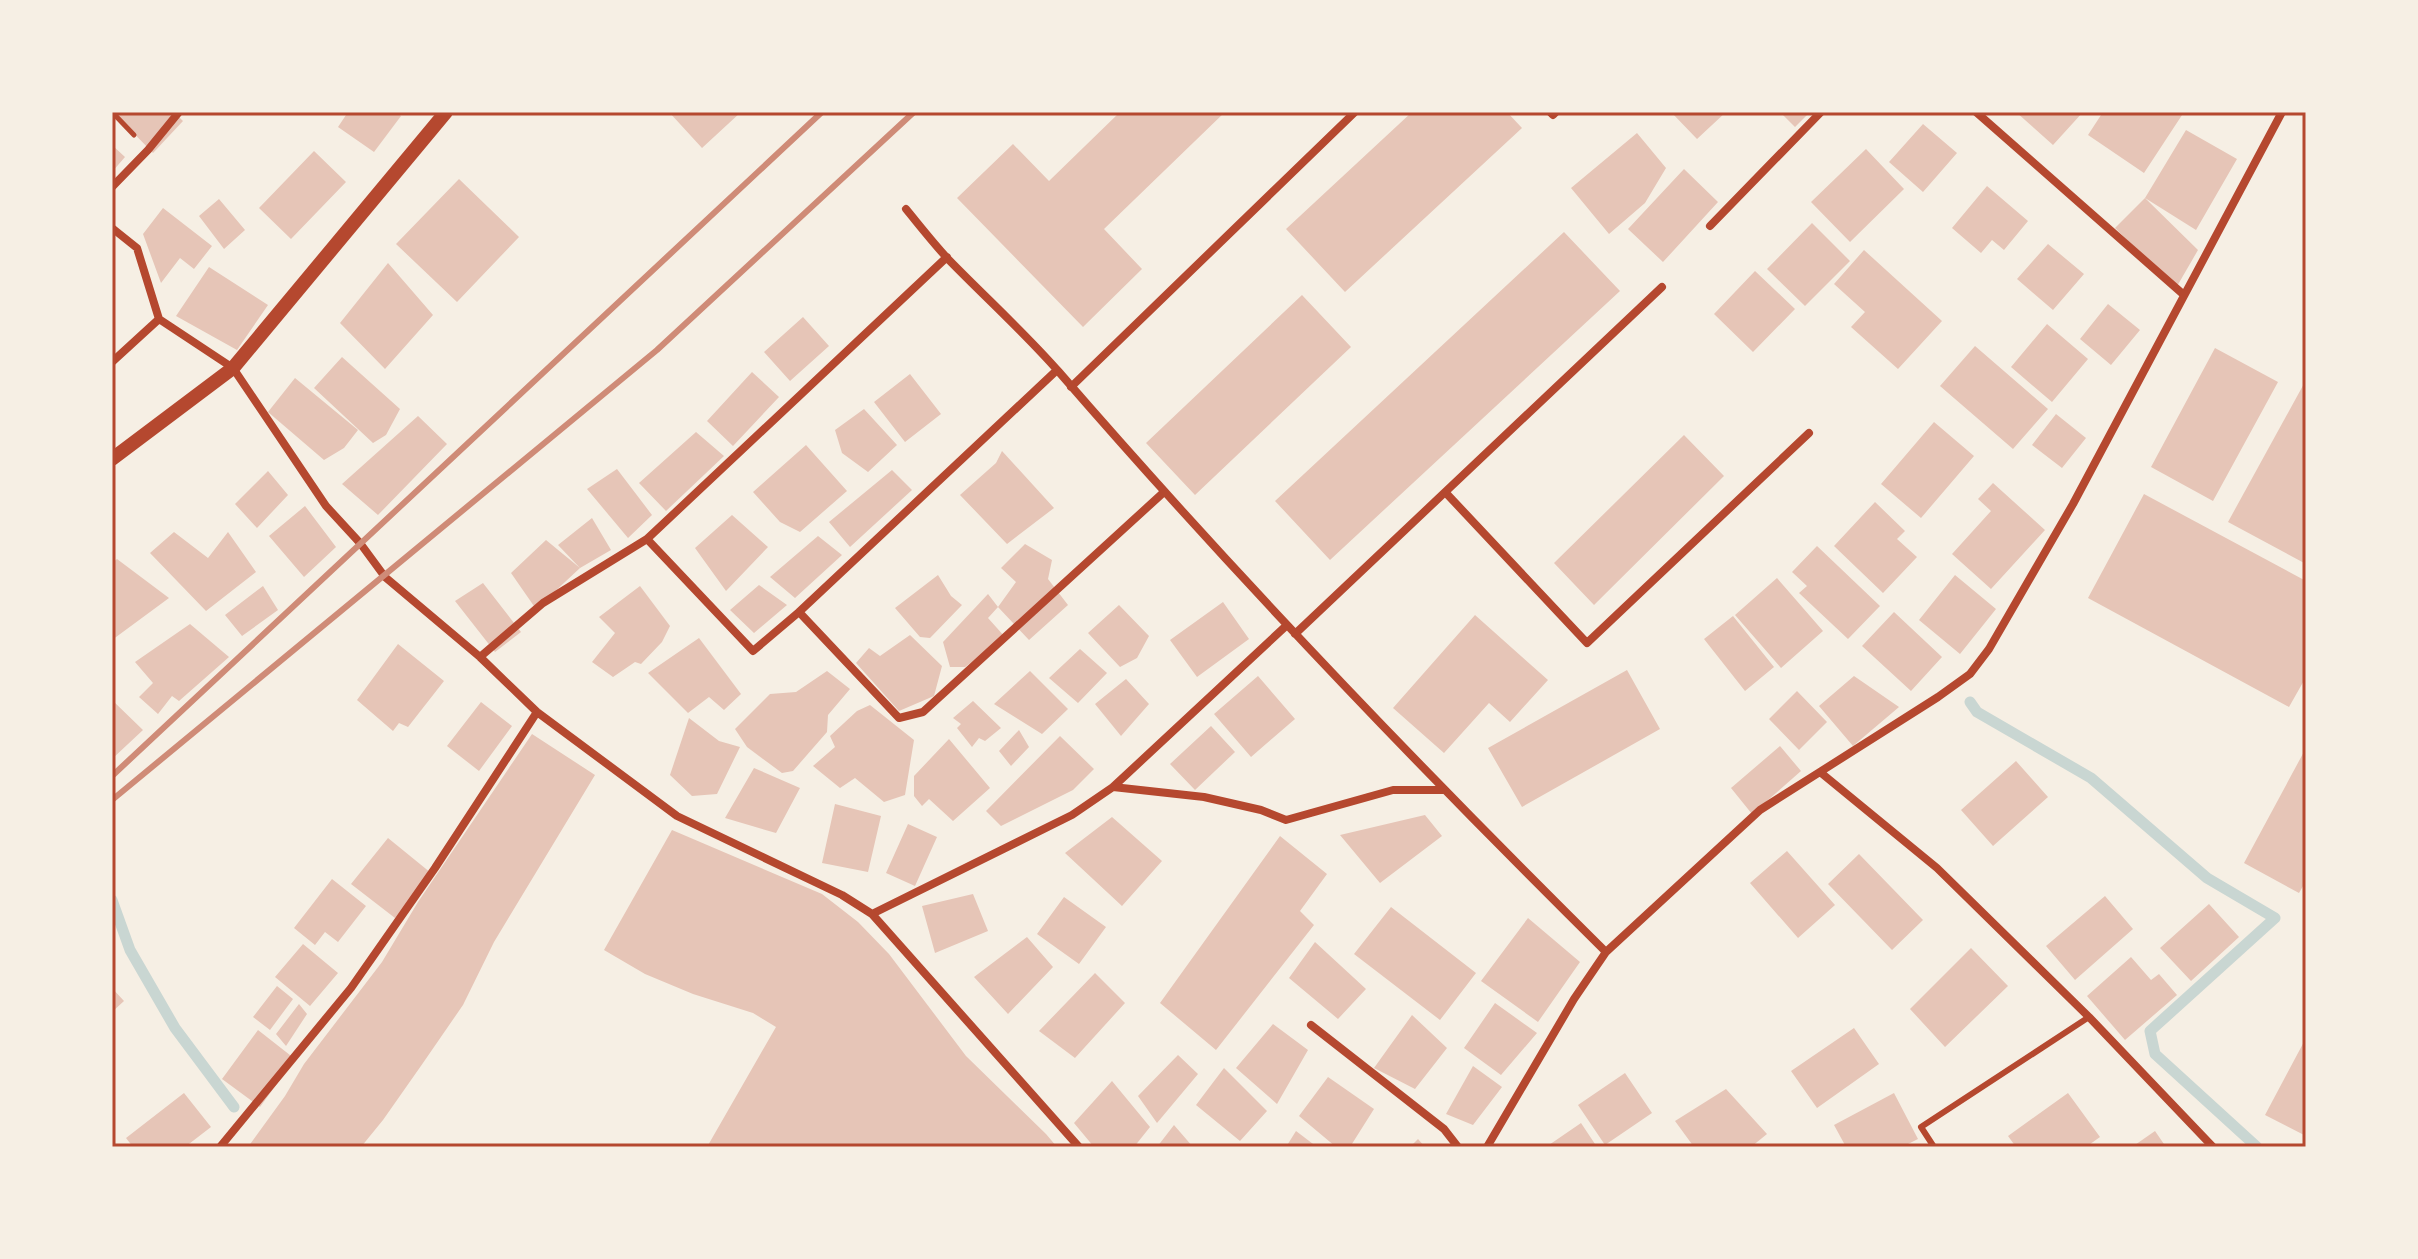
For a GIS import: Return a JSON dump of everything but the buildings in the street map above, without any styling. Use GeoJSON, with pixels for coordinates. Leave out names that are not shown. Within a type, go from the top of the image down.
{"type":"FeatureCollection","features":[{"type":"Feature","properties":{"kind":"street"},"geometry":{"type":"LineString","coordinates":[[112,187],[179,112]]}},
{"type":"Feature","properties":{"kind":"street"},"geometry":{"type":"LineString","coordinates":[[112,459],[233,368],[446,112]]}},
{"type":"Feature","properties":{"kind":"street"},"geometry":{"type":"LineString","coordinates":[[1071,387],[1355,112]]}},
{"type":"Feature","properties":{"kind":"street"},"geometry":{"type":"LineString","coordinates":[[1710,226],[1821,112]]}},
{"type":"Feature","properties":{"kind":"street"},"geometry":{"type":"LineString","coordinates":[[1976,112],[2184,295]]}},
{"type":"Feature","properties":{"kind":"street"},"geometry":{"type":"LineString","coordinates":[[1487,1147],[1574,999],[1606,952],[1760,810],[1970,674],[1989,649],[2066,516],[2282,112]]}},
{"type":"Feature","properties":{"kind":"street"},"geometry":{"type":"LineString","coordinates":[[906,209],[947,257],[1057,370],[1295,634],[1443,790],[1606,952]]}},
{"type":"Feature","properties":{"kind":"street"},"geometry":{"type":"LineString","coordinates":[[112,228],[137,248],[159,319],[233,368],[326,506],[360,543],[385,577],[480,657],[537,712],[677,816],[842,895],[872,914],[1079,1147]]}},
{"type":"Feature","properties":{"kind":"street"},"geometry":{"type":"LineString","coordinates":[[480,657],[543,603],[647,539],[947,257]]}},
{"type":"Feature","properties":{"kind":"street"},"geometry":{"type":"LineString","coordinates":[[1295,634],[1662,287]]}},
{"type":"Feature","properties":{"kind":"street"},"geometry":{"type":"LineString","coordinates":[[112,362],[159,319]]}},
{"type":"Feature","properties":{"kind":"street"},"geometry":{"type":"LineString","coordinates":[[647,539],[753,651],[799,612],[1057,370]]}},
{"type":"Feature","properties":{"kind":"street"},"geometry":{"type":"LineString","coordinates":[[1446,493],[1587,643],[1809,433]]}},
{"type":"Feature","properties":{"kind":"street"},"geometry":{"type":"LineString","coordinates":[[799,612],[899,718],[923,712],[1164,492]]}},
{"type":"Feature","properties":{"kind":"street"},"geometry":{"type":"LineString","coordinates":[[872,914],[1072,815],[1113,787],[1287,625]]}},
{"type":"Feature","properties":{"kind":"street"},"geometry":{"type":"LineString","coordinates":[[224,1146],[351,988],[435,868],[537,712]]}},
{"type":"Feature","properties":{"kind":"street"},"geometry":{"type":"LineString","coordinates":[[1820,772],[1937,868],[2089,1017],[2213,1147]]}},
{"type":"Feature","properties":{"kind":"street"},"geometry":{"type":"LineString","coordinates":[[1113,787],[1204,797],[1261,810],[1286,820],[1393,790],[1443,790]]}},
{"type":"Feature","properties":{"kind":"street"},"geometry":{"type":"LineString","coordinates":[[1311,1025],[1444,1129],[1458,1147]]}},
{"type":"Feature","properties":{"kind":"lane"},"geometry":{"type":"LineString","coordinates":[[1934,1147],[1921,1127],[2089,1017]]}},
{"type":"Feature","properties":{"kind":"path"},"geometry":{"type":"LineString","coordinates":[[112,112],[148,150]]}},
{"type":"Feature","properties":{"kind":"waterway"},"geometry":{"type":"LineString","coordinates":[[1970,702],[1977,712],[2091,778],[2207,878],[2275,918],[2150,1031],[2155,1054],[2257,1147]]}},
{"type":"Feature","properties":{"kind":"waterway"},"geometry":{"type":"LineString","coordinates":[[112,900],[130,950],[175,1028],[234,1107]]}},
{"type":"Feature","properties":{"kind":"railway"},"geometry":{"type":"LineString","coordinates":[[112,776],[822,112]]}},
{"type":"Feature","properties":{"kind":"railway"},"geometry":{"type":"LineString","coordinates":[[112,800],[657,350],[914,112]]}}]}
